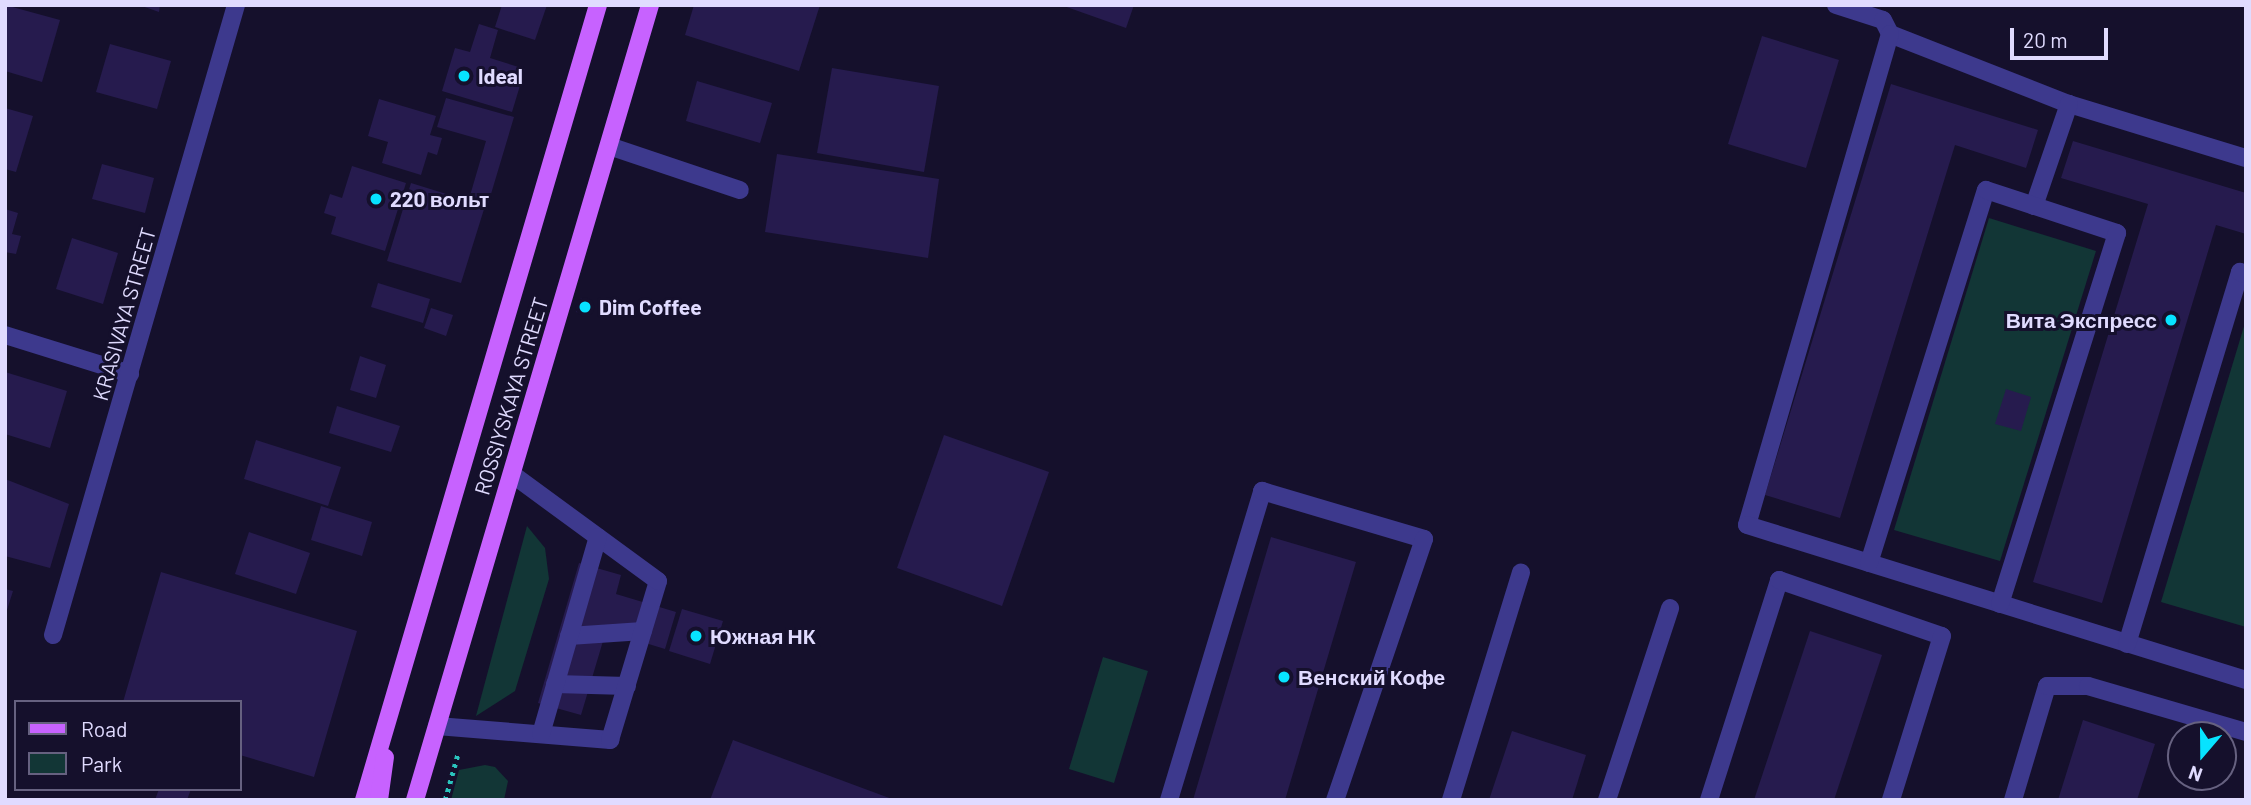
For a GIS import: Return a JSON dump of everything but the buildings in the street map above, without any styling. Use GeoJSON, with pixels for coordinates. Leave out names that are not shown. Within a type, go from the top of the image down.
{"type":"FeatureCollection","features":[{"type":"Feature","properties":{"kind":"main road","name":"ROSSIYSKAYA STREET"},"geometry":{"type":"LineString","coordinates":[[364,800],[598,5]]}},
{"type":"Feature","properties":{"kind":"main road","name":"ROSSIYSKAYA STREET"},"geometry":{"type":"LineString","coordinates":[[415,800],[650,5]]}},
{"type":"Feature","properties":{"kind":"main road","name":"ROSSIYSKAYA STREET"},"geometry":{"type":"LineString","coordinates":[[379,800],[390,712]]}},
{"type":"Feature","properties":{"kind":"street","name":"KRASIVAYA STREET"},"geometry":{"type":"LineString","coordinates":[[53,635],[236,5]]}},
{"type":"Feature","properties":{"kind":"street"},"geometry":{"type":"LineString","coordinates":[[1836,5],[1883,20],[1890,34],[2069,104],[2246,158]]}},
{"type":"Feature","properties":{"kind":"street"},"geometry":{"type":"LineString","coordinates":[[1890,34],[1747,525],[2246,680]]}},
{"type":"Feature","properties":{"kind":"street"},"geometry":{"type":"LineString","coordinates":[[2034,206],[2069,104]]}},
{"type":"Feature","properties":{"kind":"street"},"geometry":{"type":"LineString","coordinates":[[609,146],[740,190]]}},
{"type":"Feature","properties":{"kind":"street"},"geometry":{"type":"LineString","coordinates":[[1868,563],[1986,190],[2117,233],[2000,604]]}},
{"type":"Feature","properties":{"kind":"street"},"geometry":{"type":"LineString","coordinates":[[2127,644],[2241,272],[2246,274]]}},
{"type":"Feature","properties":{"kind":"street"},"geometry":{"type":"LineString","coordinates":[[5,335],[130,374]]}},
{"type":"Feature","properties":{"kind":"street"},"geometry":{"type":"LineString","coordinates":[[437,726],[610,740],[659,581],[512,474]]}},
{"type":"Feature","properties":{"kind":"street"},"geometry":{"type":"LineString","coordinates":[[1169,800],[1262,491],[1424,539],[1335,800]]}},
{"type":"Feature","properties":{"kind":"street"},"geometry":{"type":"LineString","coordinates":[[541,734],[598,537]]}},
{"type":"Feature","properties":{"kind":"street"},"geometry":{"type":"LineString","coordinates":[[1451,800],[1521,573]]}},
{"type":"Feature","properties":{"kind":"street"},"geometry":{"type":"LineString","coordinates":[[1709,800],[1779,580],[1942,636],[1891,800]]}},
{"type":"Feature","properties":{"kind":"street"},"geometry":{"type":"LineString","coordinates":[[1607,800],[1670,608]]}},
{"type":"Feature","properties":{"kind":"street"},"geometry":{"type":"LineString","coordinates":[[569,636],[643,631]]}},
{"type":"Feature","properties":{"kind":"street"},"geometry":{"type":"LineString","coordinates":[[555,684],[626,686]]}},
{"type":"Feature","properties":{"kind":"street"},"geometry":{"type":"LineString","coordinates":[[2013,800],[2047,686],[2088,686],[2246,732]]}},
{"type":"Feature","properties":{"kind":"green space"},"geometry":{"type":"Polygon","coordinates":[[[1989,218],[2096,251],[2000,561],[1894,530],[1989,218]]]}},
{"type":"Feature","properties":{"kind":"green space"},"geometry":{"type":"Polygon","coordinates":[[[2246,323],[2246,627],[2161,602],[2246,323]]]}},
{"type":"Feature","properties":{"kind":"green space"},"geometry":{"type":"Polygon","coordinates":[[[527,526],[545,548],[549,579],[515,691],[476,716],[527,526]]]}},
{"type":"Feature","properties":{"kind":"green space"},"geometry":{"type":"Polygon","coordinates":[[[1103,657],[1148,671],[1114,783],[1069,769],[1103,657]]]}},
{"type":"Feature","properties":{"kind":"green space"},"geometry":{"type":"Polygon","coordinates":[[[485,765],[495,767],[508,781],[504,800],[451,800],[459,770],[485,765]]]}},
{"type":"Feature","properties":{"kind":"place","name":"Ideal"},"geometry":{"type":"Point","coordinates":[464,76]}},
{"type":"Feature","properties":{"kind":"place","name":"220 вольт"},"geometry":{"type":"Point","coordinates":[376,199]}},
{"type":"Feature","properties":{"kind":"place","name":"Dim Coffee"},"geometry":{"type":"Point","coordinates":[585,307]}},
{"type":"Feature","properties":{"kind":"place","name":"Вита Экспресс"},"geometry":{"type":"Point","coordinates":[2171,320]}},
{"type":"Feature","properties":{"kind":"place","name":"Южная НК"},"geometry":{"type":"Point","coordinates":[696,636]}},
{"type":"Feature","properties":{"kind":"place","name":"Венский Кофе"},"geometry":{"type":"Point","coordinates":[1284,677]}}]}
